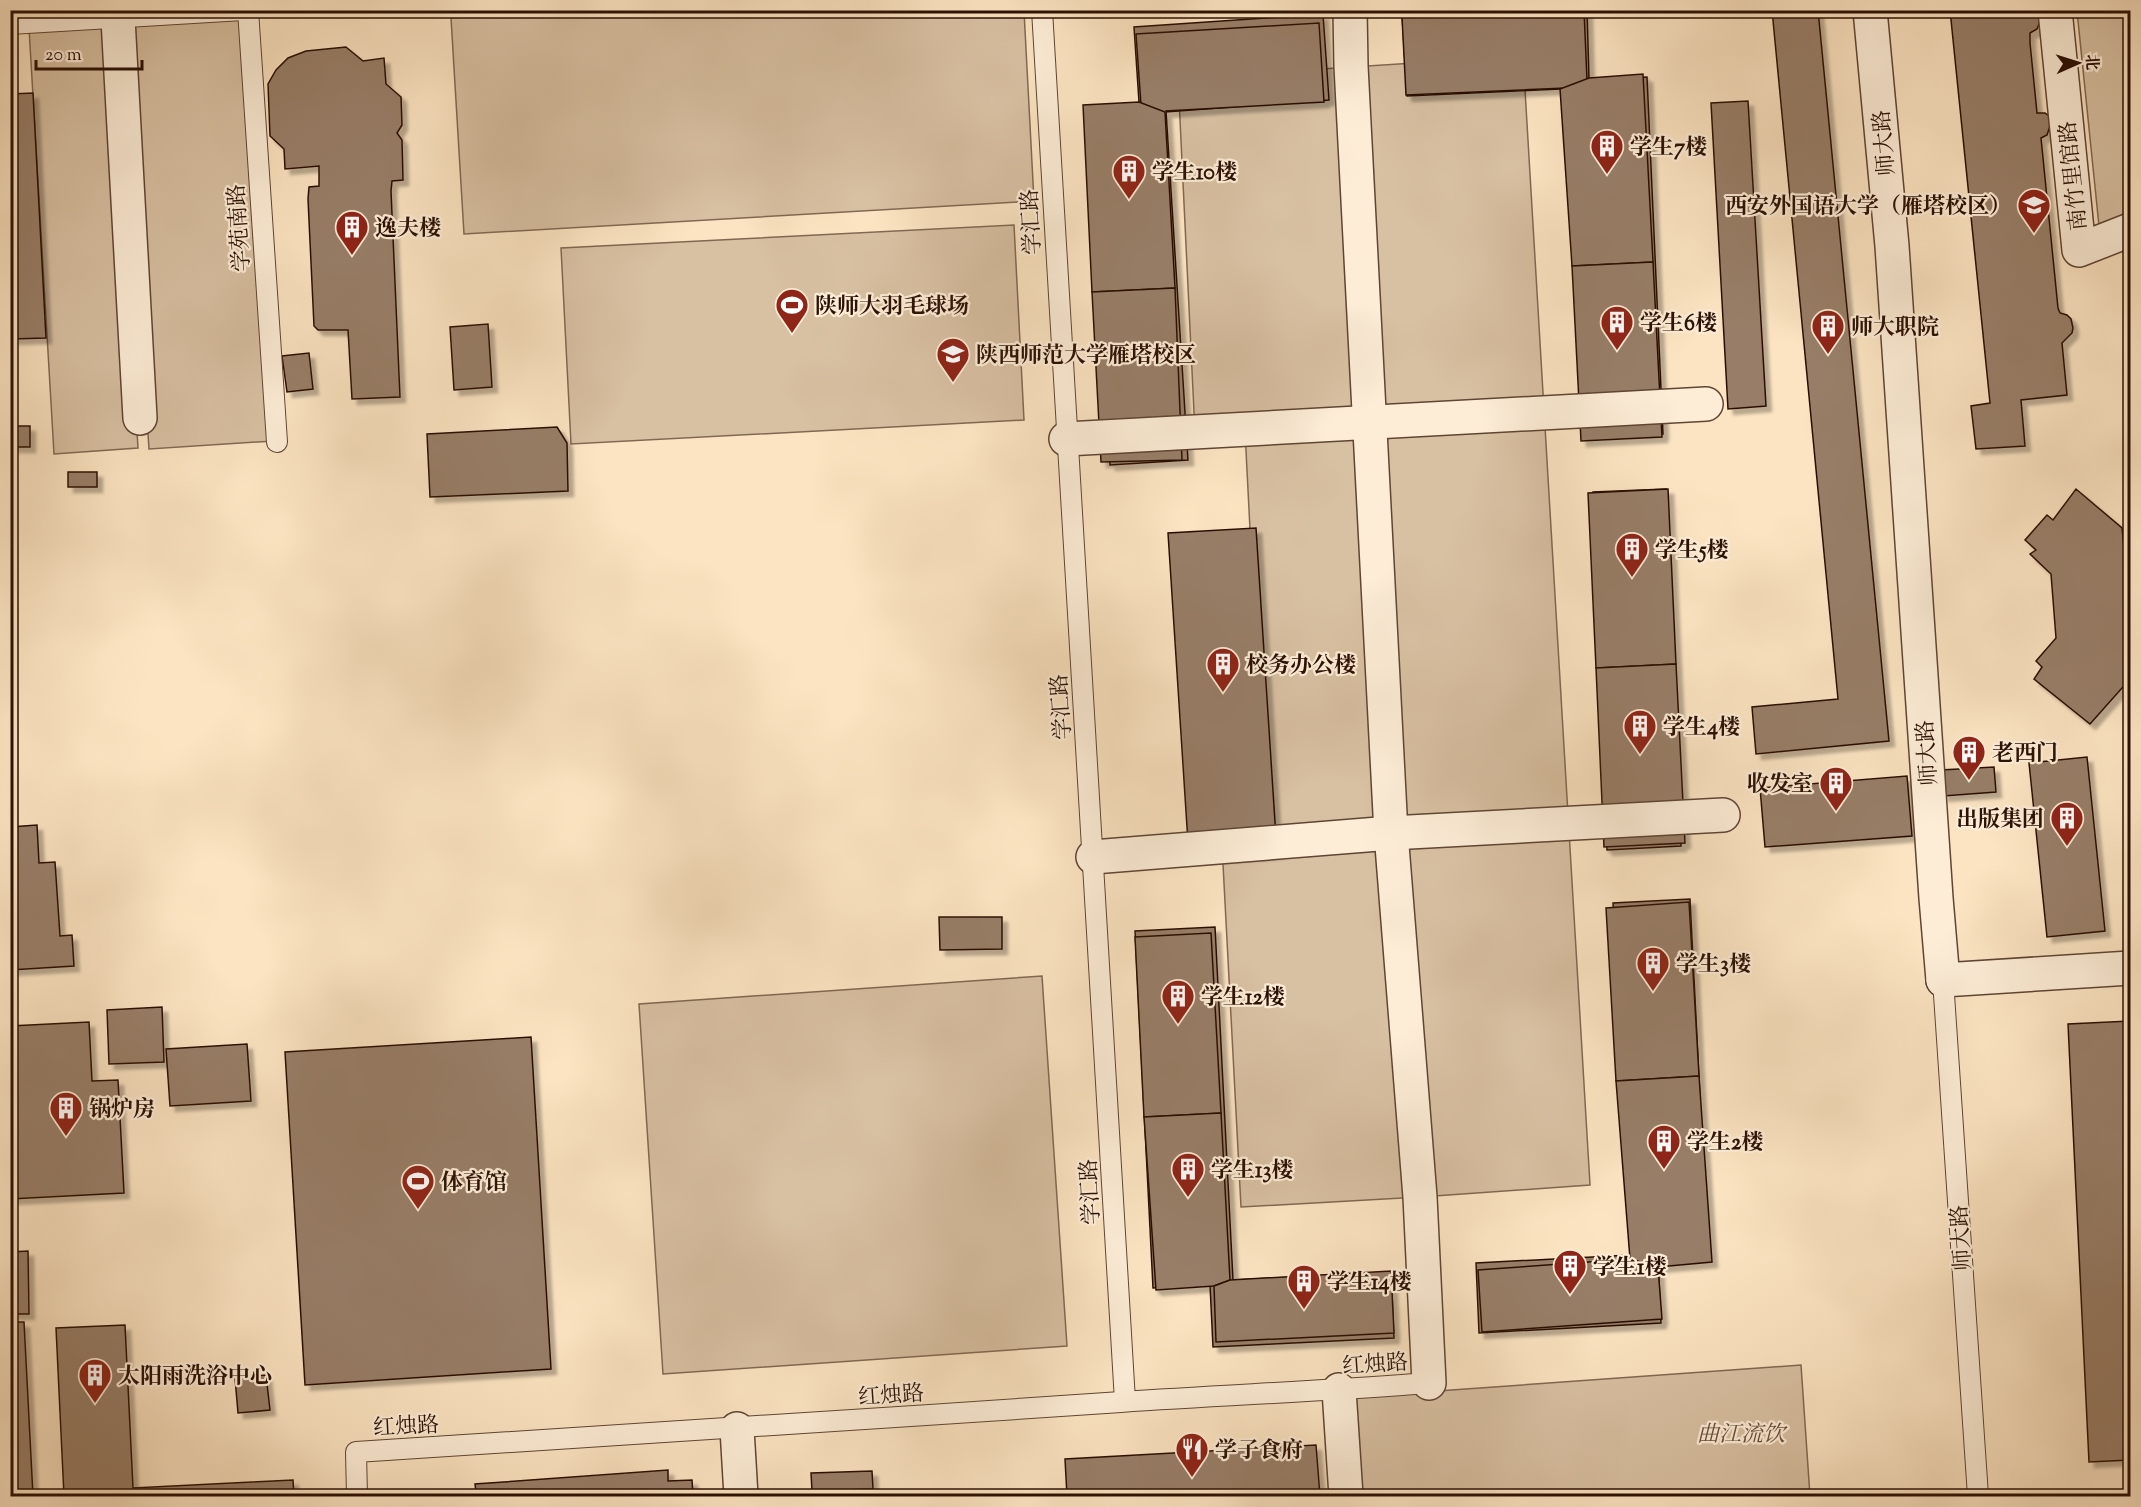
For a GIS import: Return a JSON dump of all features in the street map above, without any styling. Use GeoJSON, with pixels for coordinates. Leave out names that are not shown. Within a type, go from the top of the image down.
{"type":"FeatureCollection","features":[{"type":"Feature","properties":{"kind":"street"},"geometry":{"type":"LineString","coordinates":[[1350,10],[1368,421],[1391,833],[1420,1197],[1429,1383]]}},
{"type":"Feature","properties":{"kind":"street","name":"师大路"},"geometry":{"type":"LineString","coordinates":[[1870,10],[1893,258],[1943,980]]}},
{"type":"Feature","properties":{"kind":"street","name":"南竹里馆路"},"geometry":{"type":"LineString","coordinates":[[2055,10],[2079,250],[2130,230]]}},
{"type":"Feature","properties":{"kind":"street"},"geometry":{"type":"LineString","coordinates":[[118,18],[140,418]]}},
{"type":"Feature","properties":{"kind":"street"},"geometry":{"type":"LineString","coordinates":[[1066,439],[1706,404]]}},
{"type":"Feature","properties":{"kind":"street"},"geometry":{"type":"LineString","coordinates":[[1093,857],[1391,833],[1723,815]]}},
{"type":"Feature","properties":{"kind":"street"},"geometry":{"type":"LineString","coordinates":[[1943,980],[2130,968]]}},
{"type":"Feature","properties":{"kind":"street"},"geometry":{"type":"LineString","coordinates":[[1339,1390],[1346,1497]]}},
{"type":"Feature","properties":{"kind":"street"},"geometry":{"type":"LineString","coordinates":[[736,1429],[741,1497]]}},
{"type":"Feature","properties":{"kind":"lane"},"geometry":{"type":"LineString","coordinates":[[10,24],[245,10]]}},
{"type":"Feature","properties":{"kind":"lane","name":"学苑南路"},"geometry":{"type":"LineString","coordinates":[[245,10],[277,442]]}},
{"type":"Feature","properties":{"kind":"lane","name":"学汇路"},"geometry":{"type":"LineString","coordinates":[[1042,10],[1125,1401]]}},
{"type":"Feature","properties":{"kind":"lane","name":"师大路"},"geometry":{"type":"LineString","coordinates":[[1943,980],[1978,1497]]}},
{"type":"Feature","properties":{"kind":"lane","name":"红烛路"},"geometry":{"type":"LineString","coordinates":[[357,1497],[356,1452],[1429,1383]]}},
{"type":"Feature","properties":{"kind":"green space"},"geometry":{"type":"Polygon","coordinates":[[[587,10],[1024,11],[1034,201],[464,234],[451,18],[587,10]]]}},
{"type":"Feature","properties":{"kind":"green space"},"geometry":{"type":"Polygon","coordinates":[[[2077,11],[2130,11],[2130,223],[2099,226],[2077,11]]]}},
{"type":"Feature","properties":{"kind":"green space"},"geometry":{"type":"Polygon","coordinates":[[[242,15],[273,441],[149,449],[121,23],[242,15]]]}},
{"type":"Feature","properties":{"kind":"green space"},"geometry":{"type":"Polygon","coordinates":[[[113,23],[138,448],[54,454],[29,28],[113,23]]]}},
{"type":"Feature","properties":{"kind":"green space"},"geometry":{"type":"Polygon","coordinates":[[[1523,56],[1590,1185],[1241,1207],[1222,845],[1266,844],[1245,431],[1195,433],[1178,78],[1523,56]]]}},
{"type":"Feature","properties":{"kind":"green space","name":"陕师大羽毛球场"},"geometry":{"type":"Polygon","coordinates":[[[1014,225],[1024,420],[571,444],[561,248],[1014,225]]]}},
{"type":"Feature","properties":{"kind":"green space"},"geometry":{"type":"Polygon","coordinates":[[[1042,976],[1067,1346],[663,1374],[639,1004],[1042,976]]]}},
{"type":"Feature","properties":{"kind":"green space","name":"曲江流饮"},"geometry":{"type":"Polygon","coordinates":[[[1801,1365],[1810,1496],[1361,1496],[1353,1397],[1801,1365]]]}},
{"type":"Feature","properties":{"kind":"building"},"geometry":{"type":"Polygon","coordinates":[[[1497,10],[1587,10],[1589,78],[1560,89],[1407,96],[1402,15],[1497,10]]]}},
{"type":"Feature","properties":{"kind":"building"},"geometry":{"type":"Polygon","coordinates":[[[1584,10],[1587,80],[1647,77],[1663,434],[1582,437],[1566,88],[1406,95],[1402,17],[1584,10]]]}},
{"type":"Feature","properties":{"kind":"building","name":"师大职院"},"geometry":{"type":"Polygon","coordinates":[[[1772,10],[1818,10],[1889,741],[1756,754],[1752,707],[1838,699],[1772,10]]]}},
{"type":"Feature","properties":{"kind":"building"},"geometry":{"type":"Polygon","coordinates":[[[1950,10],[2040,10],[2041,19],[2037,29],[2030,33],[2037,113],[2045,113],[2049,116],[2051,123],[2047,135],[2041,138],[2058,308],[2060,313],[2071,319],[2073,328],[2072,333],[2062,343],[2067,395],[2021,400],[2025,446],[1976,449],[1971,406],[1990,403],[1950,10]]]}},
{"type":"Feature","properties":{"kind":"building"},"geometry":{"type":"Polygon","coordinates":[[[1323,14],[1329,100],[1165,112],[1139,102],[1134,27],[1323,14]]]}},
{"type":"Feature","properties":{"kind":"building"},"geometry":{"type":"Polygon","coordinates":[[[1319,23],[1324,102],[1166,111],[1188,460],[1110,465],[1087,109],[1141,105],[1136,34],[1319,23]]]}},
{"type":"Feature","properties":{"kind":"building","name":"逸夫楼"},"geometry":{"type":"Polygon","coordinates":[[[346,47],[363,61],[384,58],[386,84],[401,97],[402,125],[397,133],[402,140],[403,180],[392,181],[391,191],[400,397],[352,399],[348,330],[318,330],[314,326],[308,199],[309,187],[319,186],[319,166],[285,169],[284,149],[270,136],[268,84],[276,70],[288,58],[306,51],[346,47]]]}},
{"type":"Feature","properties":{"kind":"building","name":"学生7楼"},"geometry":{"type":"Polygon","coordinates":[[[1643,74],[1653,262],[1572,266],[1560,89],[1589,78],[1643,74]]]}},
{"type":"Feature","properties":{"kind":"building"},"geometry":{"type":"Polygon","coordinates":[[[33,93],[46,338],[10,339],[10,94],[33,93]]]}},
{"type":"Feature","properties":{"kind":"building"},"geometry":{"type":"Polygon","coordinates":[[[1748,101],[1766,406],[1728,409],[1711,103],[1748,101]]]}},
{"type":"Feature","properties":{"kind":"building","name":"学生10楼"},"geometry":{"type":"Polygon","coordinates":[[[1139,102],[1165,112],[1175,288],[1092,292],[1083,105],[1139,102]]]}},
{"type":"Feature","properties":{"kind":"building","name":"学生6楼"},"geometry":{"type":"Polygon","coordinates":[[[1653,262],[1662,437],[1581,441],[1572,266],[1653,262]]]}},
{"type":"Feature","properties":{"kind":"building"},"geometry":{"type":"Polygon","coordinates":[[[1175,288],[1182,460],[1101,462],[1092,292],[1175,288]]]}},
{"type":"Feature","properties":{"kind":"building"},"geometry":{"type":"Polygon","coordinates":[[[488,324],[492,387],[454,390],[450,327],[488,324]]]}},
{"type":"Feature","properties":{"kind":"building"},"geometry":{"type":"Polygon","coordinates":[[[309,353],[313,389],[287,392],[282,356],[309,353]]]}},
{"type":"Feature","properties":{"kind":"building"},"geometry":{"type":"Polygon","coordinates":[[[10,426],[30,426],[30,447],[10,447],[10,426]]]}},
{"type":"Feature","properties":{"kind":"building"},"geometry":{"type":"Polygon","coordinates":[[[557,427],[567,443],[568,491],[430,497],[427,434],[557,427]]]}},
{"type":"Feature","properties":{"kind":"building"},"geometry":{"type":"Polygon","coordinates":[[[68,472],[97,472],[97,487],[68,487],[68,472]]]}},
{"type":"Feature","properties":{"kind":"building"},"geometry":{"type":"Polygon","coordinates":[[[1666,489],[1681,846],[1607,850],[1593,492],[1666,489]]]}},
{"type":"Feature","properties":{"kind":"building","name":"学生5楼"},"geometry":{"type":"Polygon","coordinates":[[[1668,489],[1676,664],[1596,668],[1588,493],[1668,489]]]}},
{"type":"Feature","properties":{"kind":"building"},"geometry":{"type":"Polygon","coordinates":[[[2076,489],[2122,528],[2126,568],[2130,568],[2130,638],[2127,638],[2130,679],[2090,724],[2034,679],[2042,667],[2036,661],[2056,638],[2051,574],[2030,554],[2036,550],[2025,540],[2047,515],[2053,520],[2076,489]]]}},
{"type":"Feature","properties":{"kind":"building","name":"校务办公楼"},"geometry":{"type":"Polygon","coordinates":[[[1256,528],[1277,853],[1189,858],[1168,533],[1256,528]]]}},
{"type":"Feature","properties":{"kind":"building","name":"学生4楼"},"geometry":{"type":"Polygon","coordinates":[[[1676,664],[1685,843],[1604,847],[1596,668],[1676,664]]]}},
{"type":"Feature","properties":{"kind":"building","name":"出版集团"},"geometry":{"type":"Polygon","coordinates":[[[2087,757],[2105,931],[2047,937],[2029,763],[2087,757]]]}},
{"type":"Feature","properties":{"kind":"building","name":"老西门"},"geometry":{"type":"Polygon","coordinates":[[[1994,767],[1996,792],[1943,796],[1941,770],[1994,767]]]}},
{"type":"Feature","properties":{"kind":"building","name":"收发室"},"geometry":{"type":"Polygon","coordinates":[[[1907,776],[1912,836],[1765,847],[1760,788],[1907,776]]]}},
{"type":"Feature","properties":{"kind":"building"},"geometry":{"type":"Polygon","coordinates":[[[37,825],[39,863],[55,862],[60,936],[72,935],[74,966],[10,970],[10,827],[37,825]]]}},
{"type":"Feature","properties":{"kind":"building"},"geometry":{"type":"Polygon","coordinates":[[[1690,899],[1708,1256],[1658,1259],[1661,1323],[1479,1333],[1476,1263],[1630,1255],[1613,903],[1690,899]]]}},
{"type":"Feature","properties":{"kind":"building","name":"学生3楼"},"geometry":{"type":"Polygon","coordinates":[[[1689,902],[1699,1076],[1616,1081],[1606,908],[1689,902]]]}},
{"type":"Feature","properties":{"kind":"building"},"geometry":{"type":"Polygon","coordinates":[[[939,917],[1002,917],[1002,949],[940,950],[939,917]]]}},
{"type":"Feature","properties":{"kind":"building"},"geometry":{"type":"Polygon","coordinates":[[[1215,927],[1233,1280],[1391,1272],[1394,1338],[1213,1347],[1210,1285],[1153,1288],[1135,931],[1215,927]]]}},
{"type":"Feature","properties":{"kind":"building","name":"学生12楼"},"geometry":{"type":"Polygon","coordinates":[[[1211,933],[1221,1113],[1144,1117],[1135,937],[1211,933]]]}},
{"type":"Feature","properties":{"kind":"building"},"geometry":{"type":"Polygon","coordinates":[[[162,1007],[164,1062],[109,1064],[107,1010],[162,1007]]]}},
{"type":"Feature","properties":{"kind":"building"},"geometry":{"type":"Polygon","coordinates":[[[2130,1021],[2130,1460],[2089,1462],[2068,1024],[2130,1021]]]}},
{"type":"Feature","properties":{"kind":"building","name":"锅炉房"},"geometry":{"type":"Polygon","coordinates":[[[89,1022],[92,1081],[118,1080],[124,1193],[10,1199],[10,1026],[89,1022]]]}},
{"type":"Feature","properties":{"kind":"building","name":"体育馆"},"geometry":{"type":"Polygon","coordinates":[[[531,1037],[551,1369],[305,1385],[285,1052],[531,1037]]]}},
{"type":"Feature","properties":{"kind":"building"},"geometry":{"type":"Polygon","coordinates":[[[247,1044],[251,1101],[170,1106],[166,1049],[247,1044]]]}},
{"type":"Feature","properties":{"kind":"building","name":"学生2楼"},"geometry":{"type":"Polygon","coordinates":[[[1699,1076],[1712,1262],[1658,1267],[1630,1259],[1616,1081],[1699,1076]]]}},
{"type":"Feature","properties":{"kind":"building","name":"学生13楼"},"geometry":{"type":"Polygon","coordinates":[[[1221,1113],[1230,1280],[1214,1286],[1156,1290],[1144,1117],[1221,1113]]]}},
{"type":"Feature","properties":{"kind":"building"},"geometry":{"type":"Polygon","coordinates":[[[28,1251],[29,1314],[10,1314],[10,1252],[28,1251]]]}},
{"type":"Feature","properties":{"kind":"building","name":"学生1楼"},"geometry":{"type":"Polygon","coordinates":[[[1630,1259],[1658,1267],[1662,1319],[1482,1332],[1478,1270],[1630,1259]]]}},
{"type":"Feature","properties":{"kind":"building","name":"学生14楼"},"geometry":{"type":"Polygon","coordinates":[[[1391,1271],[1394,1333],[1216,1342],[1214,1286],[1230,1280],[1391,1271]]]}},
{"type":"Feature","properties":{"kind":"building"},"geometry":{"type":"Polygon","coordinates":[[[10,1322],[24,1322],[33,1496],[10,1496],[10,1322]]]}},
{"type":"Feature","properties":{"kind":"building","name":"太阳雨洗浴中心"},"geometry":{"type":"Polygon","coordinates":[[[125,1325],[133,1488],[293,1480],[294,1496],[64,1496],[56,1328],[125,1325]]]}},
{"type":"Feature","properties":{"kind":"building"},"geometry":{"type":"Polygon","coordinates":[[[266,1375],[270,1410],[238,1413],[235,1378],[266,1375]]]}},
{"type":"Feature","properties":{"kind":"building","name":"学子食府"},"geometry":{"type":"Polygon","coordinates":[[[1316,1445],[1320,1496],[1067,1496],[1065,1459],[1316,1445]]]}},
{"type":"Feature","properties":{"kind":"building"},"geometry":{"type":"Polygon","coordinates":[[[668,1470],[668,1481],[692,1480],[693,1496],[449,1496],[448,1494],[476,1492],[475,1484],[668,1470]]]}},
{"type":"Feature","properties":{"kind":"building"},"geometry":{"type":"Polygon","coordinates":[[[872,1471],[873,1489],[812,1491],[811,1473],[872,1471]]]}},
{"type":"Feature","properties":{"kind":"place","name":"学生7楼"},"geometry":{"type":"Point","coordinates":[1607,175]}},
{"type":"Feature","properties":{"kind":"place","name":"学生10楼"},"geometry":{"type":"Point","coordinates":[1129,200]}},
{"type":"Feature","properties":{"kind":"place","name":"西安外国语大学（雁塔校区）"},"geometry":{"type":"Point","coordinates":[2034,234]}},
{"type":"Feature","properties":{"kind":"place","name":"逸夫楼"},"geometry":{"type":"Point","coordinates":[352,256]}},
{"type":"Feature","properties":{"kind":"place","name":"陕师大羽毛球场"},"geometry":{"type":"Point","coordinates":[792,334]}},
{"type":"Feature","properties":{"kind":"place","name":"学生6楼"},"geometry":{"type":"Point","coordinates":[1617,351]}},
{"type":"Feature","properties":{"kind":"place","name":"师大职院"},"geometry":{"type":"Point","coordinates":[1828,355]}},
{"type":"Feature","properties":{"kind":"place","name":"陕西师范大学雁塔校区"},"geometry":{"type":"Point","coordinates":[953,383]}},
{"type":"Feature","properties":{"kind":"place","name":"学生5楼"},"geometry":{"type":"Point","coordinates":[1632,578]}},
{"type":"Feature","properties":{"kind":"place","name":"校务办公楼"},"geometry":{"type":"Point","coordinates":[1223,693]}},
{"type":"Feature","properties":{"kind":"place","name":"学生4楼"},"geometry":{"type":"Point","coordinates":[1640,755]}},
{"type":"Feature","properties":{"kind":"place","name":"老西门"},"geometry":{"type":"Point","coordinates":[1969,781]}},
{"type":"Feature","properties":{"kind":"place","name":"收发室"},"geometry":{"type":"Point","coordinates":[1836,812]}},
{"type":"Feature","properties":{"kind":"place","name":"出版集团"},"geometry":{"type":"Point","coordinates":[2067,847]}},
{"type":"Feature","properties":{"kind":"place","name":"学生3楼"},"geometry":{"type":"Point","coordinates":[1653,992]}},
{"type":"Feature","properties":{"kind":"place","name":"学生12楼"},"geometry":{"type":"Point","coordinates":[1178,1025]}},
{"type":"Feature","properties":{"kind":"place","name":"锅炉房"},"geometry":{"type":"Point","coordinates":[66,1137]}},
{"type":"Feature","properties":{"kind":"place","name":"学生2楼"},"geometry":{"type":"Point","coordinates":[1664,1170]}},
{"type":"Feature","properties":{"kind":"place","name":"学生13楼"},"geometry":{"type":"Point","coordinates":[1188,1198]}},
{"type":"Feature","properties":{"kind":"place","name":"体育馆"},"geometry":{"type":"Point","coordinates":[418,1210]}},
{"type":"Feature","properties":{"kind":"place","name":"学生1楼"},"geometry":{"type":"Point","coordinates":[1570,1295]}},
{"type":"Feature","properties":{"kind":"place","name":"学生14楼"},"geometry":{"type":"Point","coordinates":[1304,1310]}},
{"type":"Feature","properties":{"kind":"place","name":"太阳雨洗浴中心"},"geometry":{"type":"Point","coordinates":[95,1404]}},
{"type":"Feature","properties":{"kind":"place","name":"学子食府"},"geometry":{"type":"Point","coordinates":[1192,1478]}}]}
